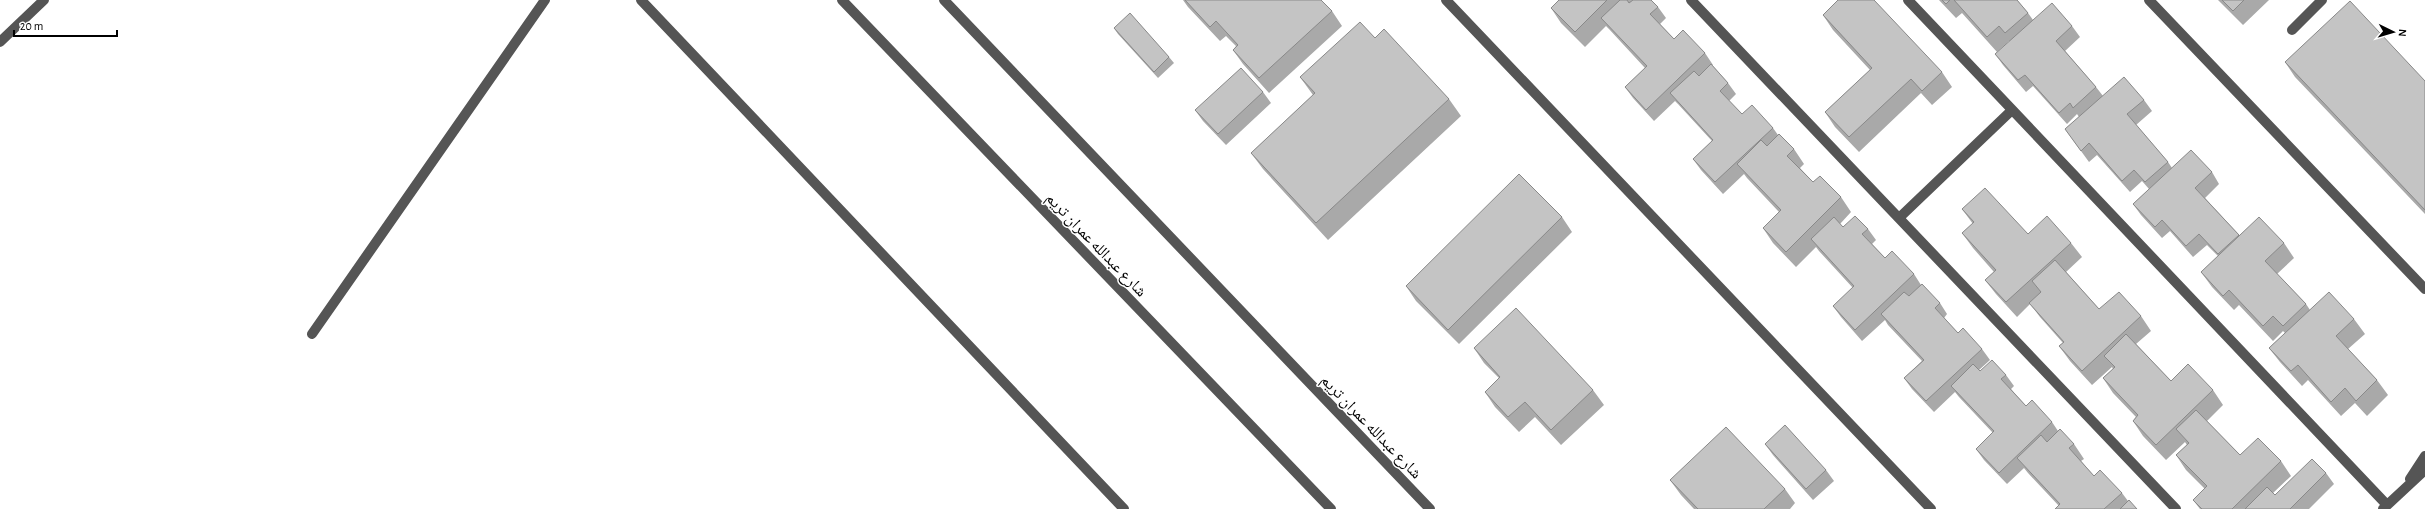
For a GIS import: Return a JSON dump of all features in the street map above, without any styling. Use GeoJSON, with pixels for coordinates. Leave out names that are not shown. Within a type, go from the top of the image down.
{"type":"FeatureCollection","features":[{"type":"Feature","properties":{"kind":"street"},"geometry":{"type":"LineString","coordinates":[[0,42],[44,0]]}},
{"type":"Feature","properties":{"kind":"street"},"geometry":{"type":"LineString","coordinates":[[312,334],[544,0]]}},
{"type":"Feature","properties":{"kind":"street"},"geometry":{"type":"LineString","coordinates":[[641,0],[1124,509]]}},
{"type":"Feature","properties":{"kind":"street","name":"شارع عبدالله عمران تريم"},"geometry":{"type":"LineString","coordinates":[[842,0],[1331,509]]}},
{"type":"Feature","properties":{"kind":"street","name":"شارع عبدالله عمران تريم"},"geometry":{"type":"LineString","coordinates":[[944,0],[1430,509]]}},
{"type":"Feature","properties":{"kind":"street"},"geometry":{"type":"LineString","coordinates":[[1446,0],[1931,509]]}},
{"type":"Feature","properties":{"kind":"street"},"geometry":{"type":"LineString","coordinates":[[1691,0],[2176,509]]}},
{"type":"Feature","properties":{"kind":"street"},"geometry":{"type":"LineString","coordinates":[[1908,0],[2385,507],[2407,484],[2425,470]]}},
{"type":"Feature","properties":{"kind":"street"},"geometry":{"type":"LineString","coordinates":[[2149,0],[2425,289]]}},
{"type":"Feature","properties":{"kind":"street"},"geometry":{"type":"LineString","coordinates":[[2292,30],[2322,0]]}},
{"type":"Feature","properties":{"kind":"street"},"geometry":{"type":"LineString","coordinates":[[1899,218],[2012,110]]}},
{"type":"Feature","properties":{"kind":"street"},"geometry":{"type":"LineString","coordinates":[[2407,484],[2425,456]]}},
{"type":"Feature","properties":{"kind":"building"},"geometry":{"type":"Polygon","coordinates":[[[1185,0],[1321,0],[1332,11],[1259,78],[1233,50],[1238,45],[1216,21],[1210,27],[1185,0]]]}},
{"type":"Feature","properties":{"kind":"building"},"geometry":{"type":"Polygon","coordinates":[[[1559,0],[1607,0],[1575,32],[1551,8],[1559,0]]]}},
{"type":"Feature","properties":{"kind":"building"},"geometry":{"type":"Polygon","coordinates":[[[1620,0],[1627,0],[1629,3],[1633,0],[1651,0],[1658,7],[1650,14],[1674,39],[1683,30],[1705,53],[1646,110],[1625,87],[1647,66],[1601,18],[1620,0]]]}},
{"type":"Feature","properties":{"kind":"building"},"geometry":{"type":"Polygon","coordinates":[[[1838,0],[1874,0],[1942,72],[1922,91],[1911,79],[1849,137],[1825,112],[1872,68],[1823,15],[1838,0]]]}},
{"type":"Feature","properties":{"kind":"building"},"geometry":{"type":"Polygon","coordinates":[[[1942,0],[1950,0],[1946,4],[1942,0]]]}},
{"type":"Feature","properties":{"kind":"building"},"geometry":{"type":"Polygon","coordinates":[[[1954,0],[2017,0],[2028,13],[2005,33],[1999,26],[1987,37],[1954,0]]]}},
{"type":"Feature","properties":{"kind":"building"},"geometry":{"type":"Polygon","coordinates":[[[2222,0],[2244,0],[2233,11],[2222,0]]]}},
{"type":"Feature","properties":{"kind":"building"},"geometry":{"type":"Polygon","coordinates":[[[2350,1],[2425,81],[2425,210],[2285,62],[2350,1]]]}},
{"type":"Feature","properties":{"kind":"building"},"geometry":{"type":"Polygon","coordinates":[[[2052,3],[2072,26],[2056,41],[2096,87],[2073,108],[2070,103],[2059,113],[2025,75],[2018,80],[1995,54],[2052,3]]]}},
{"type":"Feature","properties":{"kind":"building"},"geometry":{"type":"Polygon","coordinates":[[[1130,13],[1169,57],[1154,72],[1114,28],[1130,13]]]}},
{"type":"Feature","properties":{"kind":"building"},"geometry":{"type":"Polygon","coordinates":[[[1360,22],[1375,38],[1384,29],[1449,99],[1316,223],[1251,153],[1315,93],[1300,77],[1360,22]]]}},
{"type":"Feature","properties":{"kind":"building"},"geometry":{"type":"Polygon","coordinates":[[[1711,64],[1728,83],[1720,91],[1742,114],[1752,105],[1773,128],[1715,182],[1693,159],[1713,140],[1670,93],[1694,71],[1699,76],[1711,64]]]}},
{"type":"Feature","properties":{"kind":"building"},"geometry":{"type":"Polygon","coordinates":[[[1241,68],[1263,92],[1218,134],[1195,110],[1241,68]]]}},
{"type":"Feature","properties":{"kind":"building"},"geometry":{"type":"Polygon","coordinates":[[[2124,77],[2144,100],[2127,114],[2168,162],[2145,182],[2134,170],[2122,181],[2089,143],[2081,151],[2065,129],[2124,77]]]}},
{"type":"Feature","properties":{"kind":"building"},"geometry":{"type":"Polygon","coordinates":[[[1779,134],[1794,149],[1787,156],[1813,182],[1820,176],[1841,197],[1786,252],[1763,228],[1781,210],[1737,164],[1761,140],[1767,146],[1779,134]]]}},
{"type":"Feature","properties":{"kind":"building"},"geometry":{"type":"Polygon","coordinates":[[[2191,150],[2212,172],[2195,188],[2239,235],[2218,254],[2199,234],[2186,246],[2162,220],[2155,227],[2133,204],[2191,150]]]}},
{"type":"Feature","properties":{"kind":"building"},"geometry":{"type":"Polygon","coordinates":[[[1519,174],[1562,217],[1448,330],[1406,286],[1519,174]]]}},
{"type":"Feature","properties":{"kind":"building"},"geometry":{"type":"Polygon","coordinates":[[[1985,188],[2028,234],[2047,216],[2071,243],[2006,302],[1985,280],[1996,270],[1962,233],[1974,222],[1962,209],[1985,188]]]}},
{"type":"Feature","properties":{"kind":"building"},"geometry":{"type":"Polygon","coordinates":[[[1855,216],[1868,229],[1862,234],[1885,258],[1892,251],[1914,274],[1855,330],[1833,306],[1854,286],[1811,239],[1834,217],[1843,227],[1855,216]]]}},
{"type":"Feature","properties":{"kind":"building"},"geometry":{"type":"Polygon","coordinates":[[[2259,217],[2284,243],[2265,261],[2306,304],[2283,326],[2273,316],[2263,326],[2229,290],[2223,296],[2201,272],[2259,217]]]}},
{"type":"Feature","properties":{"kind":"building"},"geometry":{"type":"Polygon","coordinates":[[[2055,260],[2099,309],[2119,292],[2141,316],[2082,371],[2059,346],[2064,342],[2029,303],[2041,292],[2032,281],[2055,260]]]}},
{"type":"Feature","properties":{"kind":"building"},"geometry":{"type":"Polygon","coordinates":[[[1922,284],[1940,303],[1935,308],[1958,333],[1963,328],[1982,349],[1926,401],[1904,378],[1924,360],[1881,314],[1904,292],[1909,296],[1922,284]]]}},
{"type":"Feature","properties":{"kind":"building"},"geometry":{"type":"Polygon","coordinates":[[[2329,292],[2354,319],[2336,336],[2377,380],[2356,401],[2345,388],[2331,402],[2298,365],[2291,371],[2269,348],[2329,292]]]}},
{"type":"Feature","properties":{"kind":"building"},"geometry":{"type":"Polygon","coordinates":[[[1516,308],[1593,390],[1551,430],[1525,402],[1508,417],[1485,392],[1500,377],[1474,348],[1516,308]]]}},
{"type":"Feature","properties":{"kind":"building"},"geometry":{"type":"Polygon","coordinates":[[[2126,334],[2171,381],[2188,364],[2213,390],[2156,445],[2133,421],[2138,415],[2103,378],[2115,367],[2104,356],[2126,334]]]}},
{"type":"Feature","properties":{"kind":"building"},"geometry":{"type":"Polygon","coordinates":[[[1992,360],[2006,375],[2001,379],[2026,406],[2032,400],[2052,422],[1999,473],[1976,449],[1994,431],[1951,386],[1973,364],[1980,371],[1992,360]]]}},
{"type":"Feature","properties":{"kind":"building"},"geometry":{"type":"Polygon","coordinates":[[[2196,410],[2240,455],[2258,438],[2281,461],[2232,509],[2202,509],[2193,500],[2207,486],[2176,455],[2189,443],[2176,429],[2196,410]]]}},
{"type":"Feature","properties":{"kind":"building"},"geometry":{"type":"Polygon","coordinates":[[[1785,425],[1826,470],[1806,489],[1765,444],[1785,425]]]}},
{"type":"Feature","properties":{"kind":"building"},"geometry":{"type":"Polygon","coordinates":[[[1726,427],[1785,489],[1764,509],[1698,509],[1670,480],[1726,427]]]}},
{"type":"Feature","properties":{"kind":"building"},"geometry":{"type":"Polygon","coordinates":[[[2060,429],[2074,444],[2069,448],[2094,476],[2100,470],[2122,493],[2104,509],[2055,509],[2060,504],[2017,458],[2041,435],[2047,442],[2060,429]]]}},
{"type":"Feature","properties":{"kind":"building"},"geometry":{"type":"Polygon","coordinates":[[[2312,459],[2326,473],[2290,509],[2245,509],[2267,487],[2275,495],[2312,459]]]}},
{"type":"Feature","properties":{"kind":"building"},"geometry":{"type":"Polygon","coordinates":[[[2129,500],[2137,509],[2120,509],[2129,500]]]}}]}
